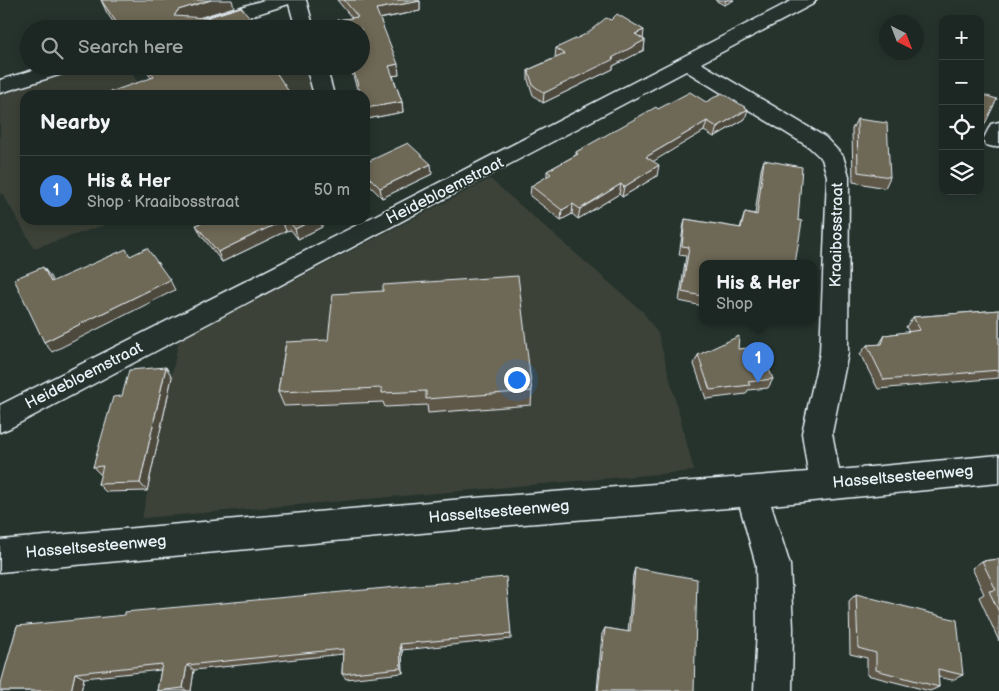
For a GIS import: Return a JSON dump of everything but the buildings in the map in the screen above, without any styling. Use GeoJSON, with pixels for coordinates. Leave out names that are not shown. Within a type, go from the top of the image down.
{"type":"FeatureCollection","features":[{"type":"Feature","properties":{"kind":"street"},"geometry":{"type":"LineString","coordinates":[[219,20],[283,0]]}},
{"type":"Feature","properties":{"kind":"street"},"geometry":{"type":"LineString","coordinates":[[297,0],[303,20]]}},
{"type":"Feature","properties":{"kind":"street","name":"Heidebloemstraat"},"geometry":{"type":"LineString","coordinates":[[370,222],[688,64],[807,0]]}},
{"type":"Feature","properties":{"kind":"street","name":"Kraaibosstraat"},"geometry":{"type":"LineString","coordinates":[[688,64],[817,142],[832,156],[838,176],[834,353],[816,433],[826,484]]}},
{"type":"Feature","properties":{"kind":"street"},"geometry":{"type":"LineString","coordinates":[[0,87],[39,75]]}},
{"type":"Feature","properties":{"kind":"street"},"geometry":{"type":"LineString","coordinates":[[318,75],[323,90]]}},
{"type":"Feature","properties":{"kind":"street","name":"Heidebloemstraat"},"geometry":{"type":"LineString","coordinates":[[0,419],[360,227]]}},
{"type":"Feature","properties":{"kind":"street","name":"Hasseltsesteenweg"},"geometry":{"type":"LineString","coordinates":[[0,556],[475,513],[751,492],[999,469]]}},
{"type":"Feature","properties":{"kind":"street"},"geometry":{"type":"LineString","coordinates":[[751,492],[773,565],[775,628],[773,691]]}},
{"type":"Feature","properties":{"kind":"shaded area"},"geometry":{"type":"Polygon","coordinates":[[[63,75],[133,75],[143,90],[20,90],[20,224],[3,194],[0,194],[0,95],[63,75]]]}},
{"type":"Feature","properties":{"kind":"shaded area"},"geometry":{"type":"Polygon","coordinates":[[[264,75],[307,75],[312,90],[202,90],[264,75]]]}},
{"type":"Feature","properties":{"kind":"shaded area"},"geometry":{"type":"Polygon","coordinates":[[[490,179],[643,312],[658,334],[694,471],[142,518],[179,340],[490,179]]]}},
{"type":"Feature","properties":{"kind":"shaded area"},"geometry":{"type":"Polygon","coordinates":[[[21,225],[105,225],[34,248],[21,225]]]}},
{"type":"Feature","properties":{"kind":"place","name":"His & Her"},"geometry":{"type":"Point","coordinates":[758,383]}}]}
